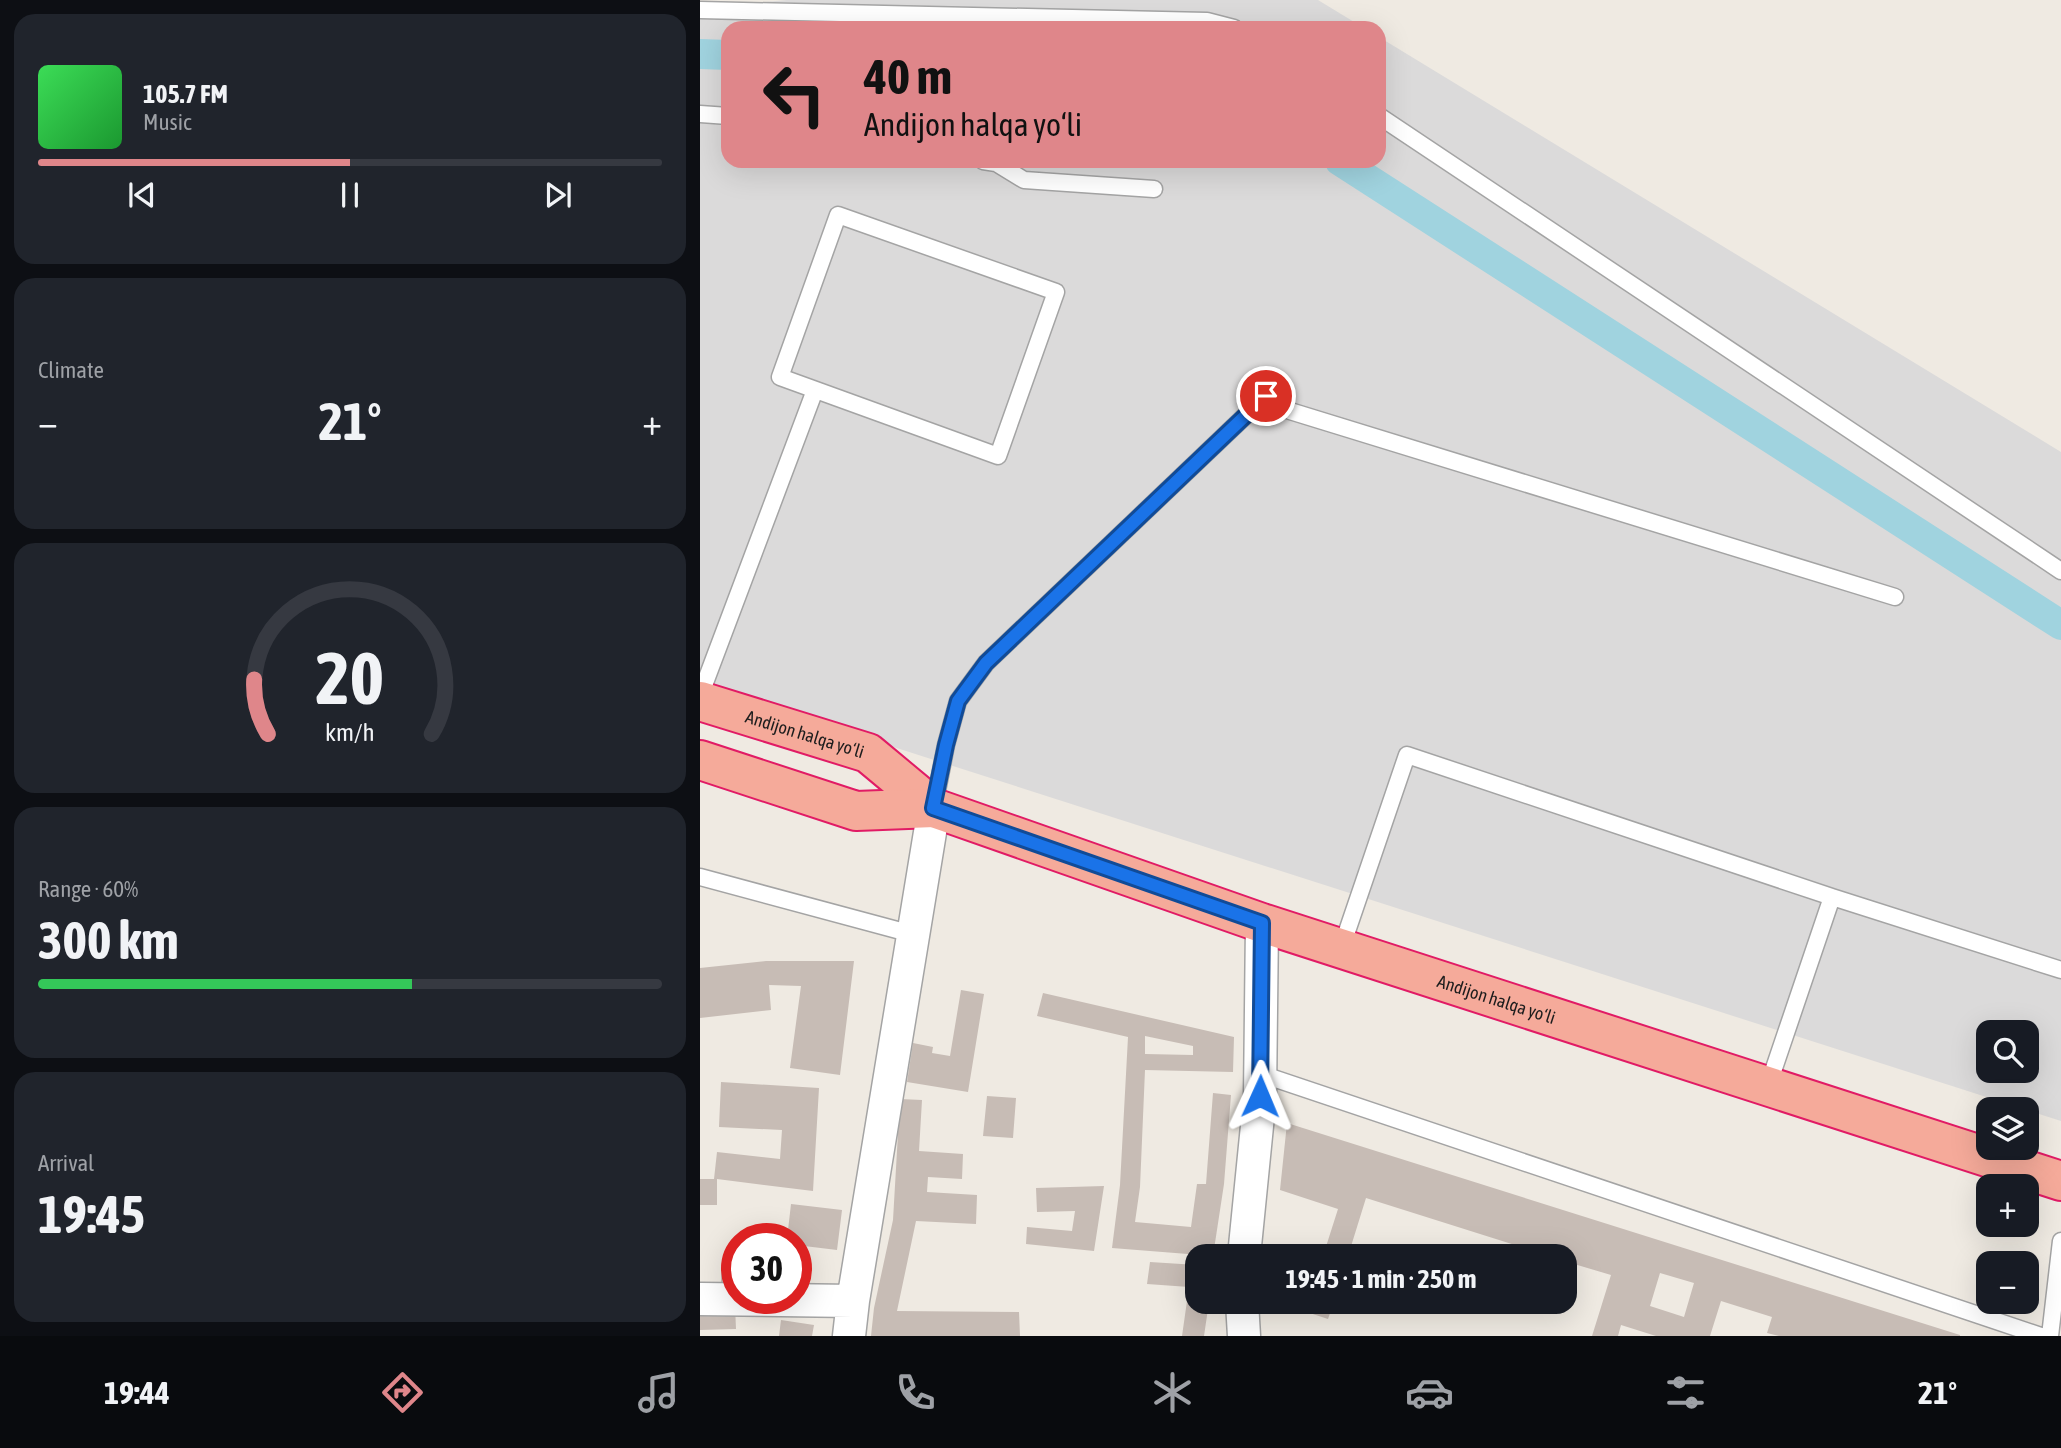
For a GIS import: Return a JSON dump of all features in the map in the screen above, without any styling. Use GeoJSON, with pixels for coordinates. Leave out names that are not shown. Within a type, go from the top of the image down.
{"type":"FeatureCollection","features":[{"type":"Feature","properties":{"kind":"highway","name":"Andijon halqa yo‘li"},"geometry":{"type":"LineString","coordinates":[[700,698],[868,753],[933,808],[1262,923],[2061,1181]]}},
{"type":"Feature","properties":{"kind":"highway","name":"Andijon halqa yo‘li"},"geometry":{"type":"LineString","coordinates":[[700,760],[856,811],[933,808]]}},
{"type":"Feature","properties":{"kind":"street"},"geometry":{"type":"LineString","coordinates":[[849,1336],[933,808]]}},
{"type":"Feature","properties":{"kind":"street"},"geometry":{"type":"LineString","coordinates":[[1245,1244],[1260,1096],[1262,923]]}},
{"type":"Feature","properties":{"kind":"street"},"geometry":{"type":"LineString","coordinates":[[700,1299],[853,1301]]}},
{"type":"Feature","properties":{"kind":"street"},"geometry":{"type":"LineString","coordinates":[[1243,1314],[1244,1336]]}},
{"type":"Feature","properties":{"kind":"lane"},"geometry":{"type":"LineString","coordinates":[[700,10],[1207,21]]}},
{"type":"Feature","properties":{"kind":"lane"},"geometry":{"type":"LineString","coordinates":[[700,114],[721,116]]}},
{"type":"Feature","properties":{"kind":"lane"},"geometry":{"type":"LineString","coordinates":[[1386,121],[2061,571]]}},
{"type":"Feature","properties":{"kind":"lane"},"geometry":{"type":"LineString","coordinates":[[1004,168],[1024,180],[1154,188]]}},
{"type":"Feature","properties":{"kind":"lane"},"geometry":{"type":"LineString","coordinates":[[838,215],[1056,292],[998,456],[815,390],[780,377],[838,215]]}},
{"type":"Feature","properties":{"kind":"lane"},"geometry":{"type":"LineString","coordinates":[[700,698],[815,390]]}},
{"type":"Feature","properties":{"kind":"lane"},"geometry":{"type":"LineString","coordinates":[[933,808],[958,701],[986,663],[1266,396],[1290,411],[1895,597]]}},
{"type":"Feature","properties":{"kind":"lane"},"geometry":{"type":"LineString","coordinates":[[1341,949],[1407,755],[1832,897],[2061,970]]}},
{"type":"Feature","properties":{"kind":"lane"},"geometry":{"type":"LineString","coordinates":[[700,877],[912,934]]}},
{"type":"Feature","properties":{"kind":"lane"},"geometry":{"type":"LineString","coordinates":[[1768,1086],[1832,897]]}},
{"type":"Feature","properties":{"kind":"lane"},"geometry":{"type":"LineString","coordinates":[[1261,1074],[2041,1336]]}},
{"type":"Feature","properties":{"kind":"lane"},"geometry":{"type":"LineString","coordinates":[[2050,1336],[2061,1241]]}},
{"type":"Feature","properties":{"kind":"shaded area"},"geometry":{"type":"Polygon","coordinates":[[[787,0],[1318,0],[1352,21],[721,21],[721,168],[1386,168],[1386,41],[2061,452],[2061,1121],[2039,1114],[2039,1097],[1986,1097],[700,685],[700,8],[787,0]]]}},
{"type":"Feature","properties":{"kind":"building"},"geometry":{"type":"Polygon","coordinates":[[[766,961],[854,961],[840,1075],[790,1068],[801,986],[769,985],[771,1010],[700,1018],[700,968],[766,961]]]}},
{"type":"Feature","properties":{"kind":"building"},"geometry":{"type":"Polygon","coordinates":[[[961,990],[984,994],[968,1092],[907,1082],[913,1043],[933,1047],[932,1053],[950,1056],[961,990]]]}},
{"type":"Feature","properties":{"kind":"building"},"geometry":{"type":"Polygon","coordinates":[[[1043,993],[1234,1037],[1233,1072],[1145,1070],[1140,1187],[1135,1222],[1191,1227],[1197,1184],[1206,1184],[1213,1093],[1231,1095],[1224,1184],[1215,1244],[1185,1244],[1185,1254],[1112,1248],[1120,1185],[1128,1037],[1037,1016],[1043,993]],[[1145,1036],[1145,1054],[1193,1055],[1193,1046],[1145,1036]]]}},
{"type":"Feature","properties":{"kind":"building"},"geometry":{"type":"Polygon","coordinates":[[[721,1082],[819,1088],[813,1191],[717,1179],[717,1205],[700,1205],[700,1179],[714,1179],[717,1152],[780,1159],[782,1130],[719,1127],[721,1082]]]}},
{"type":"Feature","properties":{"kind":"building"},"geometry":{"type":"Polygon","coordinates":[[[987,1096],[1016,1098],[1013,1138],[983,1136],[987,1096]]]}},
{"type":"Feature","properties":{"kind":"building"},"geometry":{"type":"Polygon","coordinates":[[[900,1099],[922,1100],[919,1151],[963,1154],[962,1179],[928,1177],[927,1192],[977,1195],[976,1224],[916,1221],[897,1311],[1019,1312],[1020,1336],[871,1336],[874,1308],[893,1220],[900,1099]]]}},
{"type":"Feature","properties":{"kind":"building"},"geometry":{"type":"Polygon","coordinates":[[[1287,1123],[1960,1336],[1779,1336],[1767,1333],[1772,1317],[1721,1301],[1710,1336],[1656,1336],[1621,1325],[1618,1336],[1592,1336],[1611,1275],[1577,1265],[1577,1244],[1512,1244],[1366,1198],[1352,1244],[1327,1244],[1338,1209],[1280,1190],[1287,1123]],[[1660,1273],[1650,1306],[1684,1317],[1694,1283],[1660,1273]]]}},
{"type":"Feature","properties":{"kind":"building"},"geometry":{"type":"Polygon","coordinates":[[[1104,1186],[1094,1251],[1026,1244],[1027,1227],[1072,1231],[1075,1211],[1037,1212],[1036,1188],[1104,1186]]]}},
{"type":"Feature","properties":{"kind":"building"},"geometry":{"type":"Polygon","coordinates":[[[791,1204],[842,1210],[837,1250],[812,1247],[812,1223],[789,1223],[791,1204]]]}},
{"type":"Feature","properties":{"kind":"building"},"geometry":{"type":"Polygon","coordinates":[[[1150,1262],[1185,1264],[1185,1287],[1147,1284],[1150,1262]]]}},
{"type":"Feature","properties":{"kind":"building"},"geometry":{"type":"Polygon","coordinates":[[[721,1306],[721,1314],[735,1314],[736,1329],[700,1330],[700,1307],[721,1306]]]}},
{"type":"Feature","properties":{"kind":"building"},"geometry":{"type":"Polygon","coordinates":[[[1185,1314],[1207,1314],[1204,1336],[1182,1336],[1185,1314]]]}},
{"type":"Feature","properties":{"kind":"building"},"geometry":{"type":"Polygon","coordinates":[[[1313,1314],[1330,1314],[1328,1319],[1313,1314]]]}},
{"type":"Feature","properties":{"kind":"building"},"geometry":{"type":"Polygon","coordinates":[[[781,1320],[814,1325],[812,1336],[779,1336],[781,1320]]]}},
{"type":"Feature","properties":{"kind":"waterway"},"geometry":{"type":"LineString","coordinates":[[700,54],[721,55]]}},
{"type":"Feature","properties":{"kind":"waterway"},"geometry":{"type":"LineString","coordinates":[[1351,168],[2061,625]]}},
{"type":"Feature","properties":{"kind":"route"},"geometry":{"type":"LineString","coordinates":[[1260,1096],[1262,923],[933,808],[958,701],[986,663],[1266,396]]}}]}
